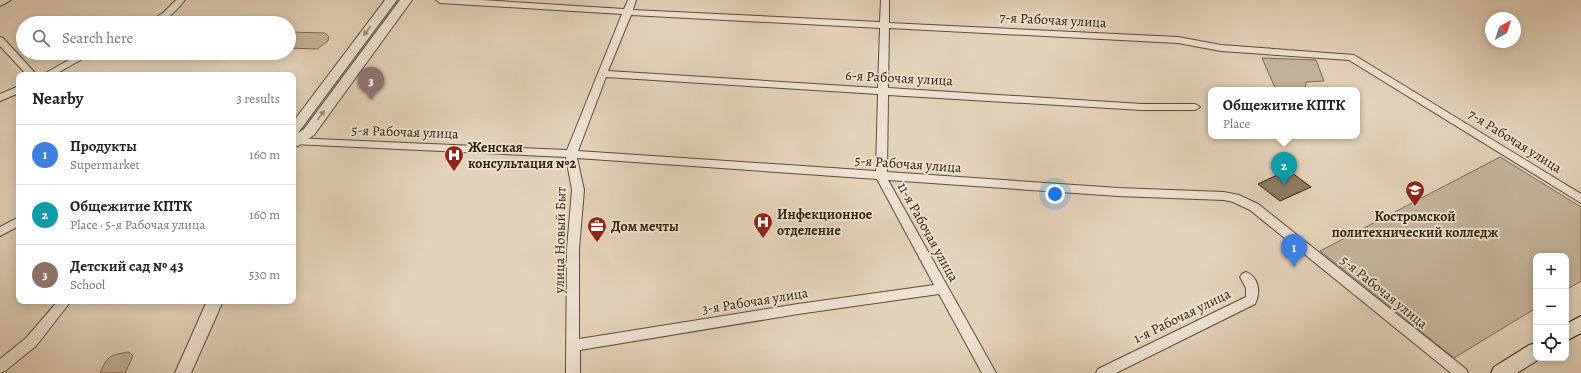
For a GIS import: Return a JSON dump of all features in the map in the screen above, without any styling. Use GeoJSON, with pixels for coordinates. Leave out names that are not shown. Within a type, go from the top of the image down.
{"type":"FeatureCollection","features":[{"type":"Feature","properties":{"kind":"main road"},"geometry":{"type":"LineString","coordinates":[[1569,331],[1581,324]]}},
{"type":"Feature","properties":{"kind":"main road"},"geometry":{"type":"LineString","coordinates":[[1501,373],[1533,353]]}},
{"type":"Feature","properties":{"kind":"street"},"geometry":{"type":"LineString","coordinates":[[0,3],[7,0]]}},
{"type":"Feature","properties":{"kind":"street"},"geometry":{"type":"LineString","coordinates":[[164,16],[181,0]]}},
{"type":"Feature","properties":{"kind":"street"},"geometry":{"type":"LineString","coordinates":[[296,135],[391,0]]}},
{"type":"Feature","properties":{"kind":"street"},"geometry":{"type":"LineString","coordinates":[[296,138],[304,137],[309,132],[406,0]]}},
{"type":"Feature","properties":{"kind":"street","name":"7-я Рабочая улица"},"geometry":{"type":"LineString","coordinates":[[440,0],[884,26],[1178,40],[1216,48],[1351,57],[1581,199]]}},
{"type":"Feature","properties":{"kind":"street"},"geometry":{"type":"LineString","coordinates":[[570,154],[632,0]]}},
{"type":"Feature","properties":{"kind":"street","name":"11-я Рабочая улица"},"geometry":{"type":"LineString","coordinates":[[885,0],[881,177],[989,373]]}},
{"type":"Feature","properties":{"kind":"street"},"geometry":{"type":"LineString","coordinates":[[0,40],[16,58]]}},
{"type":"Feature","properties":{"kind":"street"},"geometry":{"type":"LineString","coordinates":[[18,60],[29,72]]}},
{"type":"Feature","properties":{"kind":"street"},"geometry":{"type":"LineString","coordinates":[[53,72],[75,60]]}},
{"type":"Feature","properties":{"kind":"street","name":"6-я Рабочая улица"},"geometry":{"type":"LineString","coordinates":[[602,74],[1134,106],[1195,107]]}},
{"type":"Feature","properties":{"kind":"street"},"geometry":{"type":"LineString","coordinates":[[0,98],[16,90]]}},
{"type":"Feature","properties":{"kind":"street","name":"5-я Рабочая улица"},"geometry":{"type":"LineString","coordinates":[[296,139],[570,154],[881,177],[1118,192],[1224,196],[1235,198],[1254,207],[1461,373]]}},
{"type":"Feature","properties":{"kind":"street","name":"улица Новый Быт"},"geometry":{"type":"LineString","coordinates":[[570,154],[578,190],[573,249],[573,373]]}},
{"type":"Feature","properties":{"kind":"street"},"geometry":{"type":"LineString","coordinates":[[0,232],[16,223]]}},
{"type":"Feature","properties":{"kind":"street","name":"1-я Рабочая улица"},"geometry":{"type":"LineString","coordinates":[[1103,373],[1250,300],[1254,296],[1254,289],[1246,277]]}},
{"type":"Feature","properties":{"kind":"street","name":"3-я Рабочая улица"},"geometry":{"type":"LineString","coordinates":[[574,345],[798,309],[942,289]]}},
{"type":"Feature","properties":{"kind":"street"},"geometry":{"type":"LineString","coordinates":[[0,367],[31,342],[63,304]]}},
{"type":"Feature","properties":{"kind":"street"},"geometry":{"type":"LineString","coordinates":[[183,373],[214,304]]}},
{"type":"Feature","properties":{"kind":"shaded area"},"geometry":{"type":"Polygon","coordinates":[[[393,3],[399,3],[306,128],[300,128],[393,3]]]}},
{"type":"Feature","properties":{"kind":"shaded area"},"geometry":{"type":"Polygon","coordinates":[[[296,32],[325,33],[329,37],[328,41],[317,49],[296,48],[296,32]]]}},
{"type":"Feature","properties":{"kind":"shaded area"},"geometry":{"type":"Polygon","coordinates":[[[1262,58],[1316,60],[1324,81],[1306,82],[1305,87],[1275,87],[1262,58]]]}},
{"type":"Feature","properties":{"kind":"shaded area"},"geometry":{"type":"Polygon","coordinates":[[[1500,157],[1581,207],[1581,281],[1569,288],[1569,253],[1533,253],[1533,310],[1454,358],[1320,251],[1500,157]]]}},
{"type":"Feature","properties":{"kind":"shaded area"},"geometry":{"type":"Polygon","coordinates":[[[129,352],[133,356],[125,373],[100,373],[110,357],[129,352]]]}},
{"type":"Feature","properties":{"kind":"building"},"geometry":{"type":"Polygon","coordinates":[[[1288,170],[1311,187],[1280,201],[1258,184],[1288,170]]]}},
{"type":"Feature","properties":{"kind":"place","name":"Детский сад № 43"},"geometry":{"type":"Point","coordinates":[371,100]}},
{"type":"Feature","properties":{"kind":"place","name":"Женская консультация №2"},"geometry":{"type":"Point","coordinates":[454,172]}},
{"type":"Feature","properties":{"kind":"place","name":"Общежитие КПТК"},"geometry":{"type":"Point","coordinates":[1284,185]}},
{"type":"Feature","properties":{"kind":"place","name":"Костромской политехнический колледж"},"geometry":{"type":"Point","coordinates":[1415,207]}},
{"type":"Feature","properties":{"kind":"place","name":"Инфекционное отделение"},"geometry":{"type":"Point","coordinates":[763,239]}},
{"type":"Feature","properties":{"kind":"place","name":"Дом мечты"},"geometry":{"type":"Point","coordinates":[597,243]}},
{"type":"Feature","properties":{"kind":"place","name":"Продукты"},"geometry":{"type":"Point","coordinates":[1294,267]}}]}
